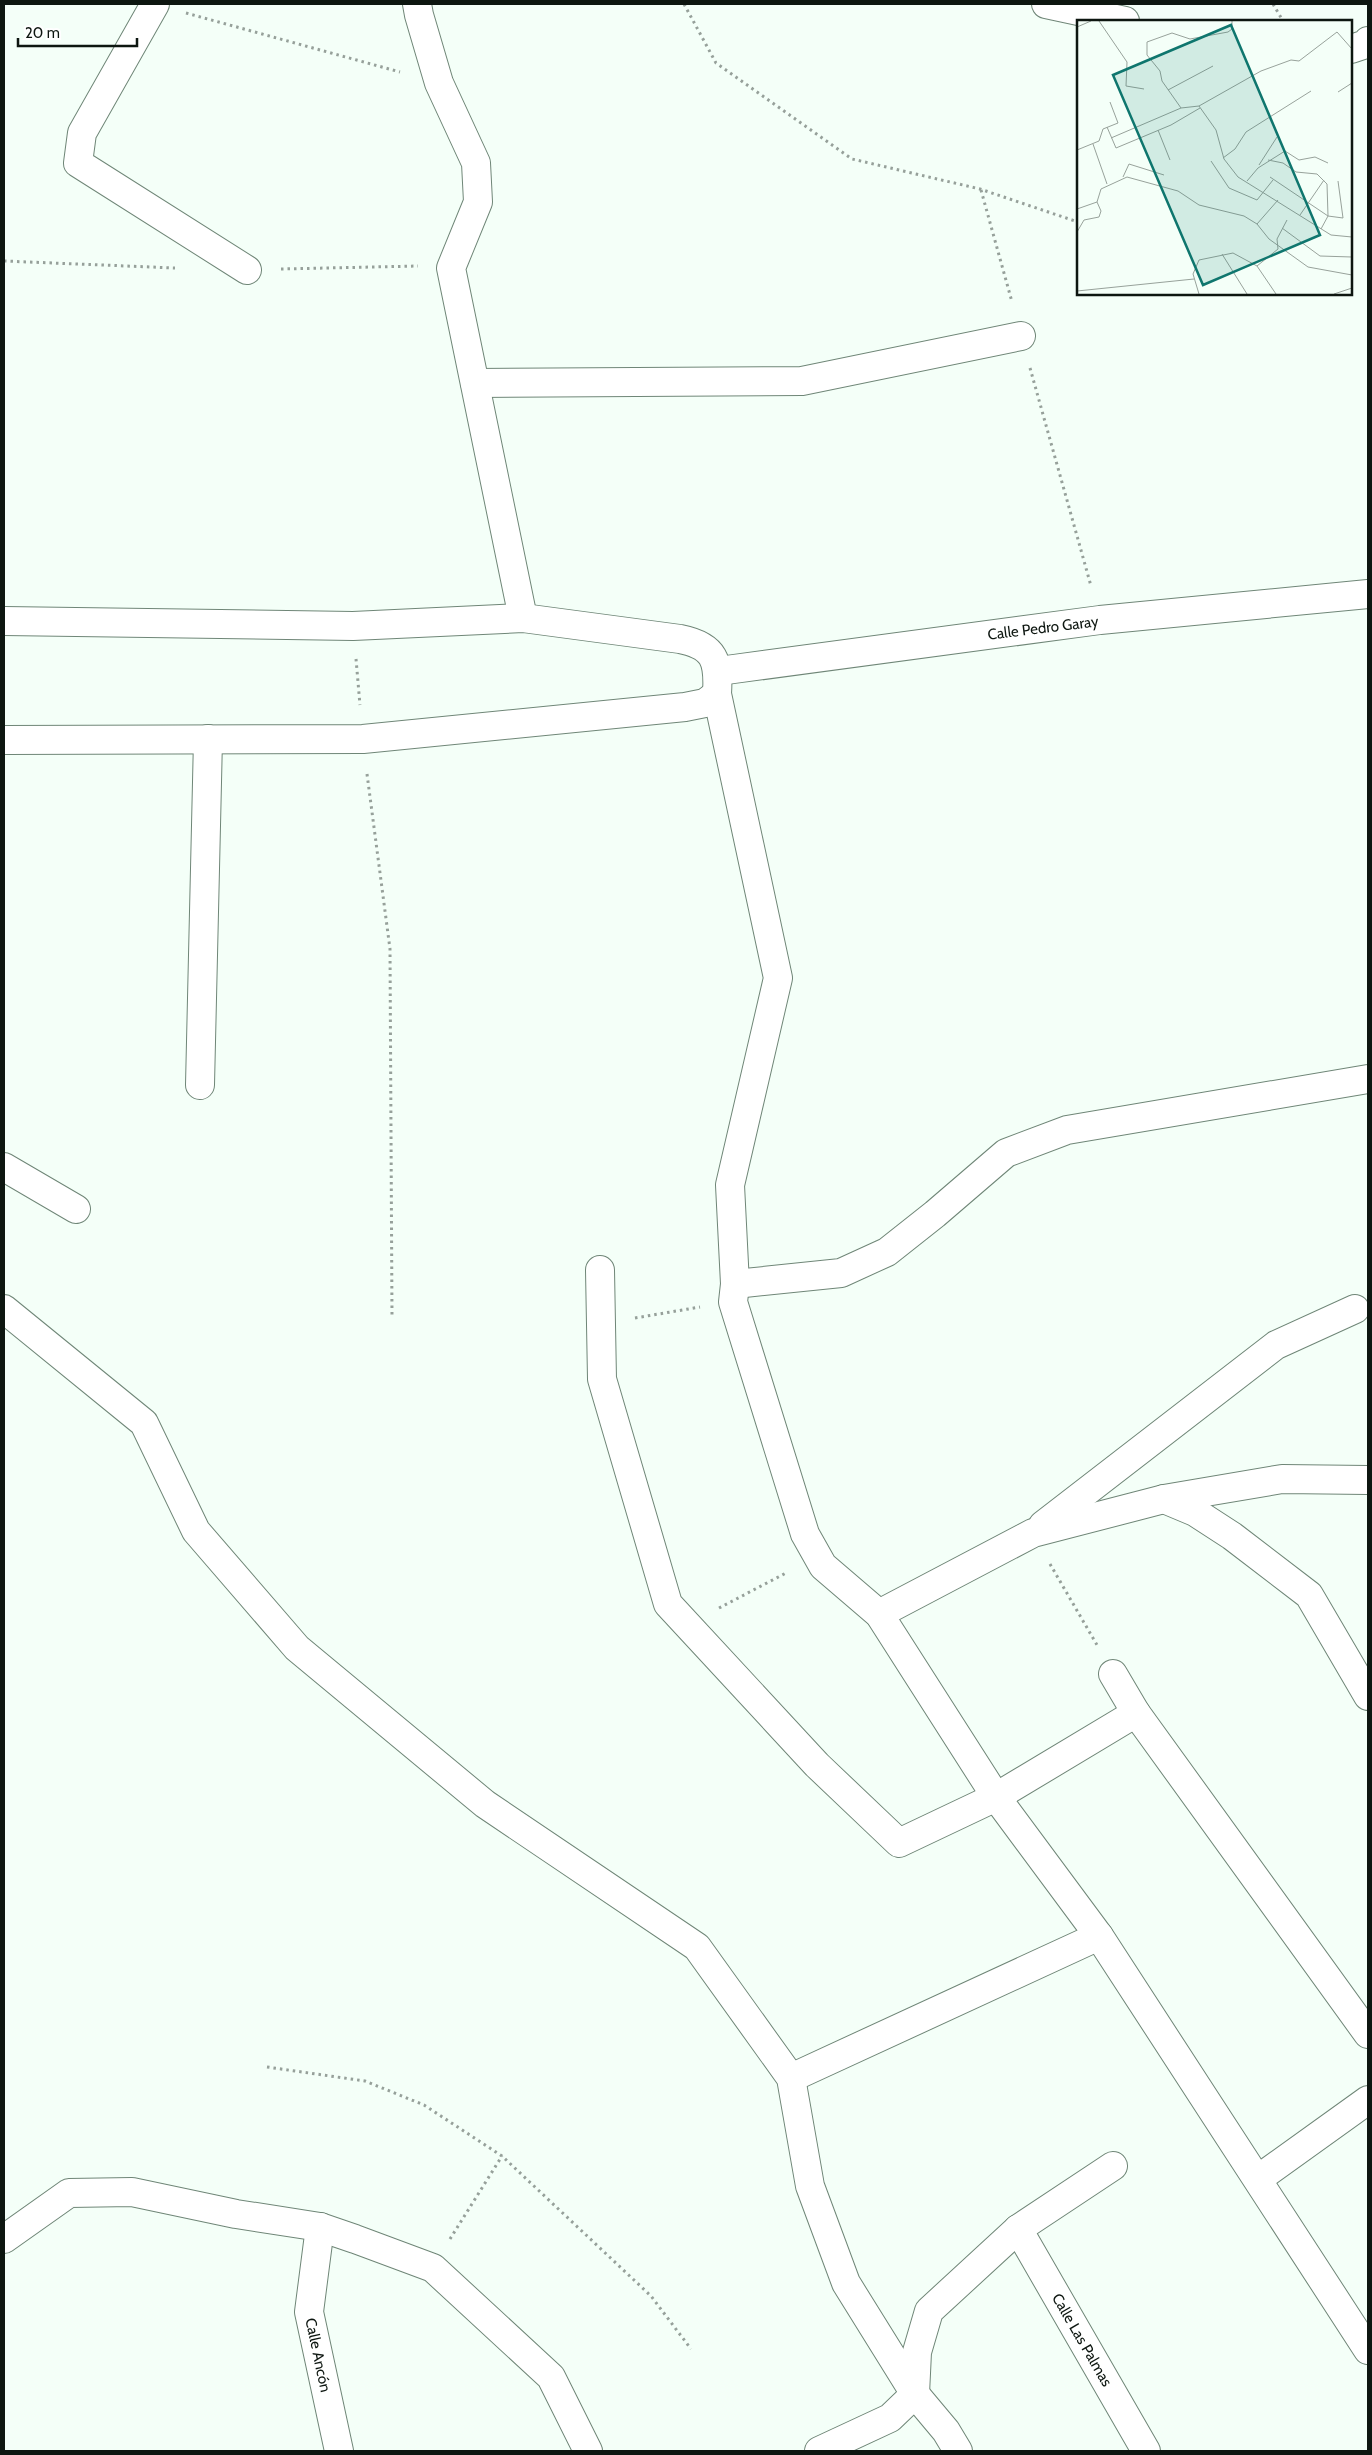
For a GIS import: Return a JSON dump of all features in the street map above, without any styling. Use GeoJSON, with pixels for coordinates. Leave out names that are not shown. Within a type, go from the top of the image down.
{"type":"FeatureCollection","features":[{"type":"Feature","properties":{"kind":"street"},"geometry":{"type":"LineString","coordinates":[[155,4],[82,133],[78,163],[246,270]]}},
{"type":"Feature","properties":{"kind":"street"},"geometry":{"type":"LineString","coordinates":[[418,4],[418,15],[439,83],[476,163],[478,202],[451,268],[523,618]]}},
{"type":"Feature","properties":{"kind":"street"},"geometry":{"type":"LineString","coordinates":[[1046,4],[1120,20]]}},
{"type":"Feature","properties":{"kind":"street"},"geometry":{"type":"LineString","coordinates":[[1352,49],[1366,44],[1368,41]]}},
{"type":"Feature","properties":{"kind":"street"},"geometry":{"type":"LineString","coordinates":[[475,383],[802,381],[1021,336]]}},
{"type":"Feature","properties":{"kind":"street","name":"Calle Pedro Garay"},"geometry":{"type":"LineString","coordinates":[[4,740],[363,739],[685,707],[705,703],[718,682],[1100,620],[1368,594]]}},
{"type":"Feature","properties":{"kind":"street"},"geometry":{"type":"LineString","coordinates":[[4,622],[353,626],[523,618],[694,642],[706,648],[714,659],[778,978],[730,1186],[734,1293],[805,1534],[823,1566],[879,1614],[996,1797],[1099,1936],[1368,2350]]}},
{"type":"Feature","properties":{"kind":"street"},"geometry":{"type":"LineString","coordinates":[[200,1085],[208,739]]}},
{"type":"Feature","properties":{"kind":"street"},"geometry":{"type":"LineString","coordinates":[[734,1293],[841,1273],[887,1252],[1006,1153],[1067,1130],[1368,1079]]}},
{"type":"Feature","properties":{"kind":"street"},"geometry":{"type":"LineString","coordinates":[[4,1167],[76,1209]]}},
{"type":"Feature","properties":{"kind":"street"},"geometry":{"type":"LineString","coordinates":[[600,1270],[602,1379],[668,1604],[817,1765],[899,1843],[996,1797],[1136,1713]]}},
{"type":"Feature","properties":{"kind":"street"},"geometry":{"type":"LineString","coordinates":[[4,1309],[144,1423],[196,1531],[296,1648],[485,1804],[697,1947],[791,2078],[810,2186],[846,2283],[915,2394],[946,2432],[958,2451]]}},
{"type":"Feature","properties":{"kind":"street"},"geometry":{"type":"LineString","coordinates":[[879,1614],[1033,1533],[1276,1345],[1355,1309]]}},
{"type":"Feature","properties":{"kind":"street"},"geometry":{"type":"LineString","coordinates":[[1033,1533],[1164,1499],[1282,1479],[1368,1480]]}},
{"type":"Feature","properties":{"kind":"street"},"geometry":{"type":"LineString","coordinates":[[1164,1499],[1195,1512],[1232,1536],[1309,1595],[1368,1696]]}},
{"type":"Feature","properties":{"kind":"street"},"geometry":{"type":"LineString","coordinates":[[1113,1674],[1136,1713],[1368,2034]]}},
{"type":"Feature","properties":{"kind":"street"},"geometry":{"type":"LineString","coordinates":[[791,2078],[1099,1936]]}},
{"type":"Feature","properties":{"kind":"street"},"geometry":{"type":"LineString","coordinates":[[1258,2179],[1368,2100]]}},
{"type":"Feature","properties":{"kind":"street"},"geometry":{"type":"LineString","coordinates":[[819,2451],[890,2418],[915,2394],[917,2352],[929,2311],[1018,2229],[1113,2166]]}},
{"type":"Feature","properties":{"kind":"street"},"geometry":{"type":"LineString","coordinates":[[4,2239],[69,2193],[132,2192],[236,2214],[320,2227],[433,2268],[551,2377],[588,2451]]}},
{"type":"Feature","properties":{"kind":"street","name":"Calle Ancón"},"geometry":{"type":"LineString","coordinates":[[320,2227],[309,2312],[339,2451]]}},
{"type":"Feature","properties":{"kind":"street","name":"Calle Las Palmas"},"geometry":{"type":"LineString","coordinates":[[1018,2229],[1146,2451]]}},
{"type":"Feature","properties":{"kind":"path"},"geometry":{"type":"LineString","coordinates":[[155,4],[439,83]]}},
{"type":"Feature","properties":{"kind":"path"},"geometry":{"type":"LineString","coordinates":[[684,4],[716,63],[852,159],[980,189],[1077,222]]}},
{"type":"Feature","properties":{"kind":"path"},"geometry":{"type":"LineString","coordinates":[[1273,4],[1282,20]]}},
{"type":"Feature","properties":{"kind":"path"},"geometry":{"type":"LineString","coordinates":[[980,189],[1100,620]]}},
{"type":"Feature","properties":{"kind":"path"},"geometry":{"type":"LineString","coordinates":[[353,626],[363,739],[390,949],[392,1316]]}},
{"type":"Feature","properties":{"kind":"path"},"geometry":{"type":"LineString","coordinates":[[601,1324],[734,1293]]}},
{"type":"Feature","properties":{"kind":"path"},"geometry":{"type":"LineString","coordinates":[[1033,1533],[1113,1674]]}},
{"type":"Feature","properties":{"kind":"path"},"geometry":{"type":"LineString","coordinates":[[687,1625],[758,1588]]}},
{"type":"Feature","properties":{"kind":"path"},"geometry":{"type":"LineString","coordinates":[[267,2067],[366,2081],[424,2105],[502,2156],[651,2296],[690,2349]]}},
{"type":"Feature","properties":{"kind":"path"},"geometry":{"type":"LineString","coordinates":[[433,2268],[502,2156]]}}]}
